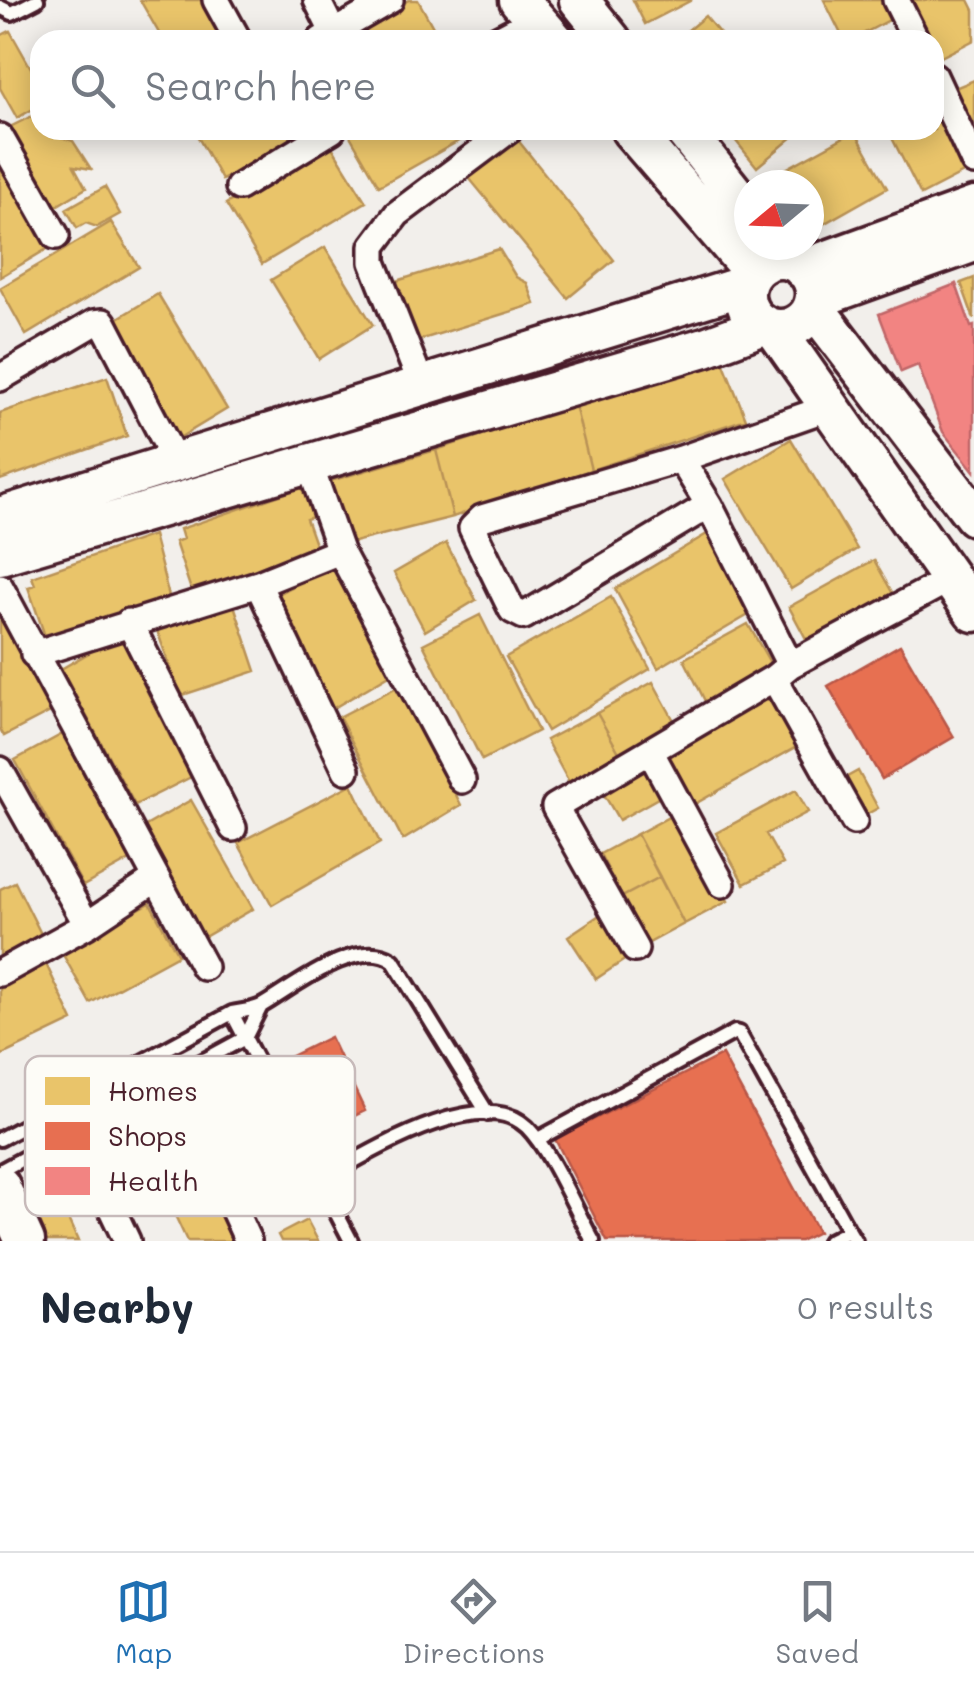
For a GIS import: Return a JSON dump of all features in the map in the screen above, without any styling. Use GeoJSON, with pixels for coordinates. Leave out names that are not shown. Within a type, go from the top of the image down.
{"type":"FeatureCollection","features":[{"type":"Feature","properties":{"kind":"street"},"geometry":{"type":"LineString","coordinates":[[216,0],[232,30]]}},
{"type":"Feature","properties":{"kind":"street"},"geometry":{"type":"LineString","coordinates":[[317,0],[327,30]]}},
{"type":"Feature","properties":{"kind":"street"},"geometry":{"type":"LineString","coordinates":[[343,30],[390,0]]}},
{"type":"Feature","properties":{"kind":"street"},"geometry":{"type":"LineString","coordinates":[[579,0],[603,30]]}},
{"type":"Feature","properties":{"kind":"street"},"geometry":{"type":"LineString","coordinates":[[896,0],[911,30]]}},
{"type":"Feature","properties":{"kind":"street"},"geometry":{"type":"LineString","coordinates":[[944,98],[974,162]]}},
{"type":"Feature","properties":{"kind":"street"},"geometry":{"type":"LineString","coordinates":[[0,137],[56,236]]}},
{"type":"Feature","properties":{"kind":"street"},"geometry":{"type":"LineString","coordinates":[[239,187],[316,140]]}},
{"type":"Feature","properties":{"kind":"street"},"geometry":{"type":"LineString","coordinates":[[422,386],[373,262],[373,246],[397,214],[496,140]]}},
{"type":"Feature","properties":{"kind":"street"},"geometry":{"type":"LineString","coordinates":[[641,140],[785,276],[974,516]]}},
{"type":"Feature","properties":{"kind":"street"},"geometry":{"type":"LineString","coordinates":[[692,140],[734,193]]}},
{"type":"Feature","properties":{"kind":"street"},"geometry":{"type":"LineString","coordinates":[[0,517],[785,276],[974,207]]}},
{"type":"Feature","properties":{"kind":"street"},"geometry":{"type":"LineString","coordinates":[[974,242],[785,276],[746,304],[770,327],[830,407],[974,612]]}},
{"type":"Feature","properties":{"kind":"street"},"geometry":{"type":"LineString","coordinates":[[0,555],[770,327],[798,324],[785,276]]}},
{"type":"Feature","properties":{"kind":"street"},"geometry":{"type":"LineString","coordinates":[[0,378],[94,323],[103,322],[168,465],[173,505]]}},
{"type":"Feature","properties":{"kind":"street"},"geometry":{"type":"LineString","coordinates":[[843,346],[864,344],[974,489]]}},
{"type":"Feature","properties":{"kind":"street"},"geometry":{"type":"LineString","coordinates":[[709,504],[524,616],[512,610],[474,534],[475,522],[830,407]]}},
{"type":"Feature","properties":{"kind":"street"},"geometry":{"type":"LineString","coordinates":[[681,458],[709,504],[782,671],[854,821]]}},
{"type":"Feature","properties":{"kind":"street"},"geometry":{"type":"LineString","coordinates":[[310,466],[340,551],[462,780]]}},
{"type":"Feature","properties":{"kind":"street"},"geometry":{"type":"LineString","coordinates":[[34,654],[258,584],[340,551]]}},
{"type":"Feature","properties":{"kind":"street"},"geometry":{"type":"LineString","coordinates":[[635,949],[555,807],[782,671],[950,579]]}},
{"type":"Feature","properties":{"kind":"street"},"geometry":{"type":"LineString","coordinates":[[258,584],[346,770]]}},
{"type":"Feature","properties":{"kind":"street"},"geometry":{"type":"LineString","coordinates":[[0,587],[204,967]]}},
{"type":"Feature","properties":{"kind":"street"},"geometry":{"type":"LineString","coordinates":[[129,622],[234,828]]}},
{"type":"Feature","properties":{"kind":"street"},"geometry":{"type":"LineString","coordinates":[[650,752],[722,884]]}},
{"type":"Feature","properties":{"kind":"street"},"geometry":{"type":"LineString","coordinates":[[4,787],[87,924]]}},
{"type":"Feature","properties":{"kind":"street"},"geometry":{"type":"LineString","coordinates":[[0,973],[156,879]]}},
{"type":"Feature","properties":{"kind":"street"},"geometry":{"type":"LineString","coordinates":[[0,1186],[25,1241]]}},
{"type":"Feature","properties":{"kind":"street"},"geometry":{"type":"LineString","coordinates":[[116,1216],[128,1241]]}},
{"type":"Feature","properties":{"kind":"street"},"geometry":{"type":"LineString","coordinates":[[237,1216],[248,1241]]}},
{"type":"Feature","properties":{"kind":"lane"},"geometry":{"type":"LineString","coordinates":[[0,7],[12,13],[37,0]]}},
{"type":"Feature","properties":{"kind":"lane"},"geometry":{"type":"LineString","coordinates":[[152,1056],[232,1013],[260,1006],[301,980],[348,959],[385,954],[393,960],[488,1114]]}},
{"type":"Feature","properties":{"kind":"lane"},"geometry":{"type":"LineString","coordinates":[[212,1056],[245,1038],[260,1006]]}},
{"type":"Feature","properties":{"kind":"lane"},"geometry":{"type":"LineString","coordinates":[[232,1013],[255,1056]]}},
{"type":"Feature","properties":{"kind":"lane"},"geometry":{"type":"LineString","coordinates":[[538,1139],[739,1033],[852,1236],[829,1241]]}},
{"type":"Feature","properties":{"kind":"lane"},"geometry":{"type":"LineString","coordinates":[[355,1161],[436,1121],[488,1114],[510,1117],[524,1124],[538,1139],[593,1241]]}},
{"type":"Feature","properties":{"kind":"lane"},"geometry":{"type":"LineString","coordinates":[[0,1138],[25,1125]]}},
{"type":"Feature","properties":{"kind":"lane"},"geometry":{"type":"LineString","coordinates":[[0,1171],[25,1157]]}},
{"type":"Feature","properties":{"kind":"lane"},"geometry":{"type":"LineString","coordinates":[[338,1216],[350,1241]]}},
{"type":"Feature","properties":{"kind":"building: Homes"},"geometry":{"type":"Polygon","coordinates":[[[140,0],[208,0],[225,30],[157,30],[140,0]]]}},
{"type":"Feature","properties":{"kind":"building: Homes"},"geometry":{"type":"Polygon","coordinates":[[[409,0],[418,0],[434,30],[353,30],[409,0]]]}},
{"type":"Feature","properties":{"kind":"building: Homes"},"geometry":{"type":"Polygon","coordinates":[[[633,0],[692,0],[645,24],[633,0]]]}},
{"type":"Feature","properties":{"kind":"building: Homes"},"geometry":{"type":"Polygon","coordinates":[[[824,0],[889,0],[897,16],[870,30],[839,30],[824,0]]]}},
{"type":"Feature","properties":{"kind":"building: Homes"},"geometry":{"type":"Polygon","coordinates":[[[904,0],[969,0],[974,10],[974,40],[944,55],[944,30],[919,30],[904,0]]]}},
{"type":"Feature","properties":{"kind":"building: Homes"},"geometry":{"type":"Polygon","coordinates":[[[705,16],[717,30],[688,30],[705,16]]]}},
{"type":"Feature","properties":{"kind":"building: Homes"},"geometry":{"type":"Polygon","coordinates":[[[10,31],[30,66],[30,111],[17,118],[0,88],[0,36],[10,31]]]}},
{"type":"Feature","properties":{"kind":"building: Homes"},"geometry":{"type":"Polygon","coordinates":[[[974,80],[974,147],[950,90],[974,80]]]}},
{"type":"Feature","properties":{"kind":"building: Homes"},"geometry":{"type":"Polygon","coordinates":[[[944,112],[973,168],[921,195],[893,140],[944,140],[944,112]]]}},
{"type":"Feature","properties":{"kind":"building: Homes"},"geometry":{"type":"Polygon","coordinates":[[[30,117],[30,140],[73,141],[91,169],[74,166],[86,188],[48,211],[4,130],[30,117]]]}},
{"type":"Feature","properties":{"kind":"building: Homes"},"geometry":{"type":"Polygon","coordinates":[[[200,140],[291,140],[222,180],[200,140]]]}},
{"type":"Feature","properties":{"kind":"building: Homes"},"geometry":{"type":"Polygon","coordinates":[[[352,140],[460,140],[379,186],[352,140]]]}},
{"type":"Feature","properties":{"kind":"building: Homes"},"geometry":{"type":"Polygon","coordinates":[[[506,140],[518,140],[614,260],[568,298],[465,173],[506,140]]]}},
{"type":"Feature","properties":{"kind":"building: Homes"},"geometry":{"type":"Polygon","coordinates":[[[735,140],[789,140],[757,167],[735,140]]]}},
{"type":"Feature","properties":{"kind":"building: Homes"},"geometry":{"type":"Polygon","coordinates":[[[839,140],[860,140],[887,188],[824,224],[824,170],[784,170],[839,140]]]}},
{"type":"Feature","properties":{"kind":"building: Homes"},"geometry":{"type":"Polygon","coordinates":[[[329,142],[366,202],[262,264],[226,204],[329,142]]]}},
{"type":"Feature","properties":{"kind":"building: Homes"},"geometry":{"type":"Polygon","coordinates":[[[0,145],[57,243],[0,277],[0,145]]]}},
{"type":"Feature","properties":{"kind":"building: Homes"},"geometry":{"type":"Polygon","coordinates":[[[105,187],[120,214],[97,227],[86,223],[77,228],[66,209],[105,187]]]}},
{"type":"Feature","properties":{"kind":"building: Homes"},"geometry":{"type":"Polygon","coordinates":[[[111,222],[139,267],[26,335],[0,288],[111,222]]]}},
{"type":"Feature","properties":{"kind":"building: Homes"},"geometry":{"type":"Polygon","coordinates":[[[325,247],[373,325],[319,359],[271,280],[325,247]]]}},
{"type":"Feature","properties":{"kind":"building: Homes"},"geometry":{"type":"Polygon","coordinates":[[[499,249],[516,277],[527,283],[535,304],[410,343],[387,284],[499,249]]]}},
{"type":"Feature","properties":{"kind":"building: Homes"},"geometry":{"type":"Polygon","coordinates":[[[974,278],[974,319],[961,283],[974,278]]]}},
{"type":"Feature","properties":{"kind":"building: Homes"},"geometry":{"type":"Polygon","coordinates":[[[158,294],[227,409],[179,438],[110,323],[158,294]]]}},
{"type":"Feature","properties":{"kind":"building: Homes"},"geometry":{"type":"Polygon","coordinates":[[[723,361],[746,419],[591,470],[575,405],[723,361]]]}},
{"type":"Feature","properties":{"kind":"building: Homes"},"geometry":{"type":"Polygon","coordinates":[[[107,377],[127,436],[0,480],[0,413],[107,377]]]}},
{"type":"Feature","properties":{"kind":"building: Homes"},"geometry":{"type":"Polygon","coordinates":[[[575,405],[591,470],[453,517],[436,450],[575,405]]]}},
{"type":"Feature","properties":{"kind":"building: Homes"},"geometry":{"type":"Polygon","coordinates":[[[791,439],[857,549],[791,589],[725,479],[791,439]]]}},
{"type":"Feature","properties":{"kind":"building: Homes"},"geometry":{"type":"Polygon","coordinates":[[[436,450],[453,517],[350,543],[330,481],[436,450]]]}},
{"type":"Feature","properties":{"kind":"building: Homes"},"geometry":{"type":"Polygon","coordinates":[[[302,484],[313,517],[306,519],[317,550],[192,593],[175,542],[183,539],[180,529],[289,492],[288,488],[302,484]]]}},
{"type":"Feature","properties":{"kind":"building: Homes"},"geometry":{"type":"Polygon","coordinates":[[[717,528],[757,610],[658,668],[615,589],[717,528]]]}},
{"type":"Feature","properties":{"kind":"building: Homes"},"geometry":{"type":"Polygon","coordinates":[[[153,535],[170,600],[47,642],[28,587],[35,585],[32,577],[153,535]]]}},
{"type":"Feature","properties":{"kind":"building: Homes"},"geometry":{"type":"Polygon","coordinates":[[[446,543],[476,600],[425,631],[394,573],[446,543]]]}},
{"type":"Feature","properties":{"kind":"building: Homes"},"geometry":{"type":"Polygon","coordinates":[[[874,560],[897,601],[811,648],[789,607],[874,560]]]}},
{"type":"Feature","properties":{"kind":"building: Homes"},"geometry":{"type":"Polygon","coordinates":[[[332,565],[391,674],[332,709],[275,596],[332,565]]]}},
{"type":"Feature","properties":{"kind":"building: Homes"},"geometry":{"type":"Polygon","coordinates":[[[0,595],[58,708],[4,736],[0,729],[0,595]]]}},
{"type":"Feature","properties":{"kind":"building: Homes"},"geometry":{"type":"Polygon","coordinates":[[[611,597],[650,669],[547,731],[506,657],[611,597]]]}},
{"type":"Feature","properties":{"kind":"building: Homes"},"geometry":{"type":"Polygon","coordinates":[[[234,605],[256,671],[180,696],[157,630],[234,605]]]}},
{"type":"Feature","properties":{"kind":"building: Homes"},"geometry":{"type":"Polygon","coordinates":[[[480,615],[538,731],[482,760],[423,644],[480,615]]]}},
{"type":"Feature","properties":{"kind":"building: Homes"},"geometry":{"type":"Polygon","coordinates":[[[748,624],[773,668],[706,703],[684,659],[748,624]]]}},
{"type":"Feature","properties":{"kind":"building: Homes"},"geometry":{"type":"Polygon","coordinates":[[[120,635],[195,775],[135,805],[61,669],[120,635]]]}},
{"type":"Feature","properties":{"kind":"building: Homes"},"geometry":{"type":"Polygon","coordinates":[[[653,682],[677,726],[621,756],[597,713],[653,682]]]}},
{"type":"Feature","properties":{"kind":"building: Homes"},"geometry":{"type":"Polygon","coordinates":[[[401,685],[461,805],[403,840],[339,717],[401,685]]]}},
{"type":"Feature","properties":{"kind":"building: Homes"},"geometry":{"type":"Polygon","coordinates":[[[768,692],[798,746],[693,805],[662,751],[768,692]]]}},
{"type":"Feature","properties":{"kind":"building: Homes"},"geometry":{"type":"Polygon","coordinates":[[[597,713],[621,756],[570,784],[546,740],[597,713]]]}},
{"type":"Feature","properties":{"kind":"building: Homes"},"geometry":{"type":"Polygon","coordinates":[[[70,730],[139,855],[83,886],[15,760],[70,730]]]}},
{"type":"Feature","properties":{"kind":"building: Homes"},"geometry":{"type":"Polygon","coordinates":[[[649,766],[665,794],[619,820],[603,793],[649,766]]]}},
{"type":"Feature","properties":{"kind":"building: Homes"},"geometry":{"type":"Polygon","coordinates":[[[858,771],[878,808],[858,819],[838,782],[858,771]]]}},
{"type":"Feature","properties":{"kind":"building: Homes"},"geometry":{"type":"Polygon","coordinates":[[[352,784],[380,843],[272,905],[238,843],[352,784]]]}},
{"type":"Feature","properties":{"kind":"building: Homes"},"geometry":{"type":"Polygon","coordinates":[[[796,790],[808,812],[766,834],[783,864],[744,884],[716,833],[796,790]]]}},
{"type":"Feature","properties":{"kind":"building: Homes"},"geometry":{"type":"Polygon","coordinates":[[[191,800],[253,909],[199,940],[137,831],[191,800]]]}},
{"type":"Feature","properties":{"kind":"building: Homes"},"geometry":{"type":"Polygon","coordinates":[[[680,811],[728,901],[684,924],[637,834],[680,811]]]}},
{"type":"Feature","properties":{"kind":"building: Homes"},"geometry":{"type":"Polygon","coordinates":[[[637,834],[660,877],[622,897],[600,854],[637,834]]]}},
{"type":"Feature","properties":{"kind":"building: Homes"},"geometry":{"type":"Polygon","coordinates":[[[660,877],[684,924],[647,944],[622,897],[660,877]]]}},
{"type":"Feature","properties":{"kind":"building: Homes"},"geometry":{"type":"Polygon","coordinates":[[[15,882],[43,938],[0,959],[0,889],[15,882]]]}},
{"type":"Feature","properties":{"kind":"building: Homes"},"geometry":{"type":"Polygon","coordinates":[[[150,903],[178,955],[90,1003],[61,951],[150,903]]]}},
{"type":"Feature","properties":{"kind":"building: Homes"},"geometry":{"type":"Polygon","coordinates":[[[604,912],[632,955],[596,979],[568,936],[604,912]]]}},
{"type":"Feature","properties":{"kind":"building: Homes"},"geometry":{"type":"Polygon","coordinates":[[[46,964],[73,1021],[0,1056],[0,987],[46,964]]]}},
{"type":"Feature","properties":{"kind":"building: Homes"},"geometry":{"type":"Polygon","coordinates":[[[45,1216],[67,1216],[78,1241],[33,1241],[25,1225],[45,1216]]]}},
{"type":"Feature","properties":{"kind":"building: Homes"},"geometry":{"type":"Polygon","coordinates":[[[175,1216],[220,1216],[232,1241],[187,1241],[175,1216]]]}},
{"type":"Feature","properties":{"kind":"building: Homes"},"geometry":{"type":"Polygon","coordinates":[[[307,1220],[318,1241],[281,1241],[278,1235],[307,1220]]]}},
{"type":"Feature","properties":{"kind":"building: Shops"},"geometry":{"type":"Polygon","coordinates":[[[900,645],[954,737],[882,779],[828,686],[900,645]]]}},
{"type":"Feature","properties":{"kind":"building: Shops"},"geometry":{"type":"Polygon","coordinates":[[[330,1037],[339,1056],[291,1056],[330,1037]]]}},
{"type":"Feature","properties":{"kind":"building: Shops"},"geometry":{"type":"Polygon","coordinates":[[[722,1055],[818,1232],[800,1241],[607,1241],[555,1139],[722,1055]]]}},
{"type":"Feature","properties":{"kind":"building: Shops"},"geometry":{"type":"Polygon","coordinates":[[[355,1090],[365,1111],[355,1116],[355,1090]]]}},
{"type":"Feature","properties":{"kind":"building: Health"},"geometry":{"type":"Polygon","coordinates":[[[956,284],[971,327],[974,326],[974,471],[943,432],[918,365],[901,372],[879,314],[956,284]]]}}]}
